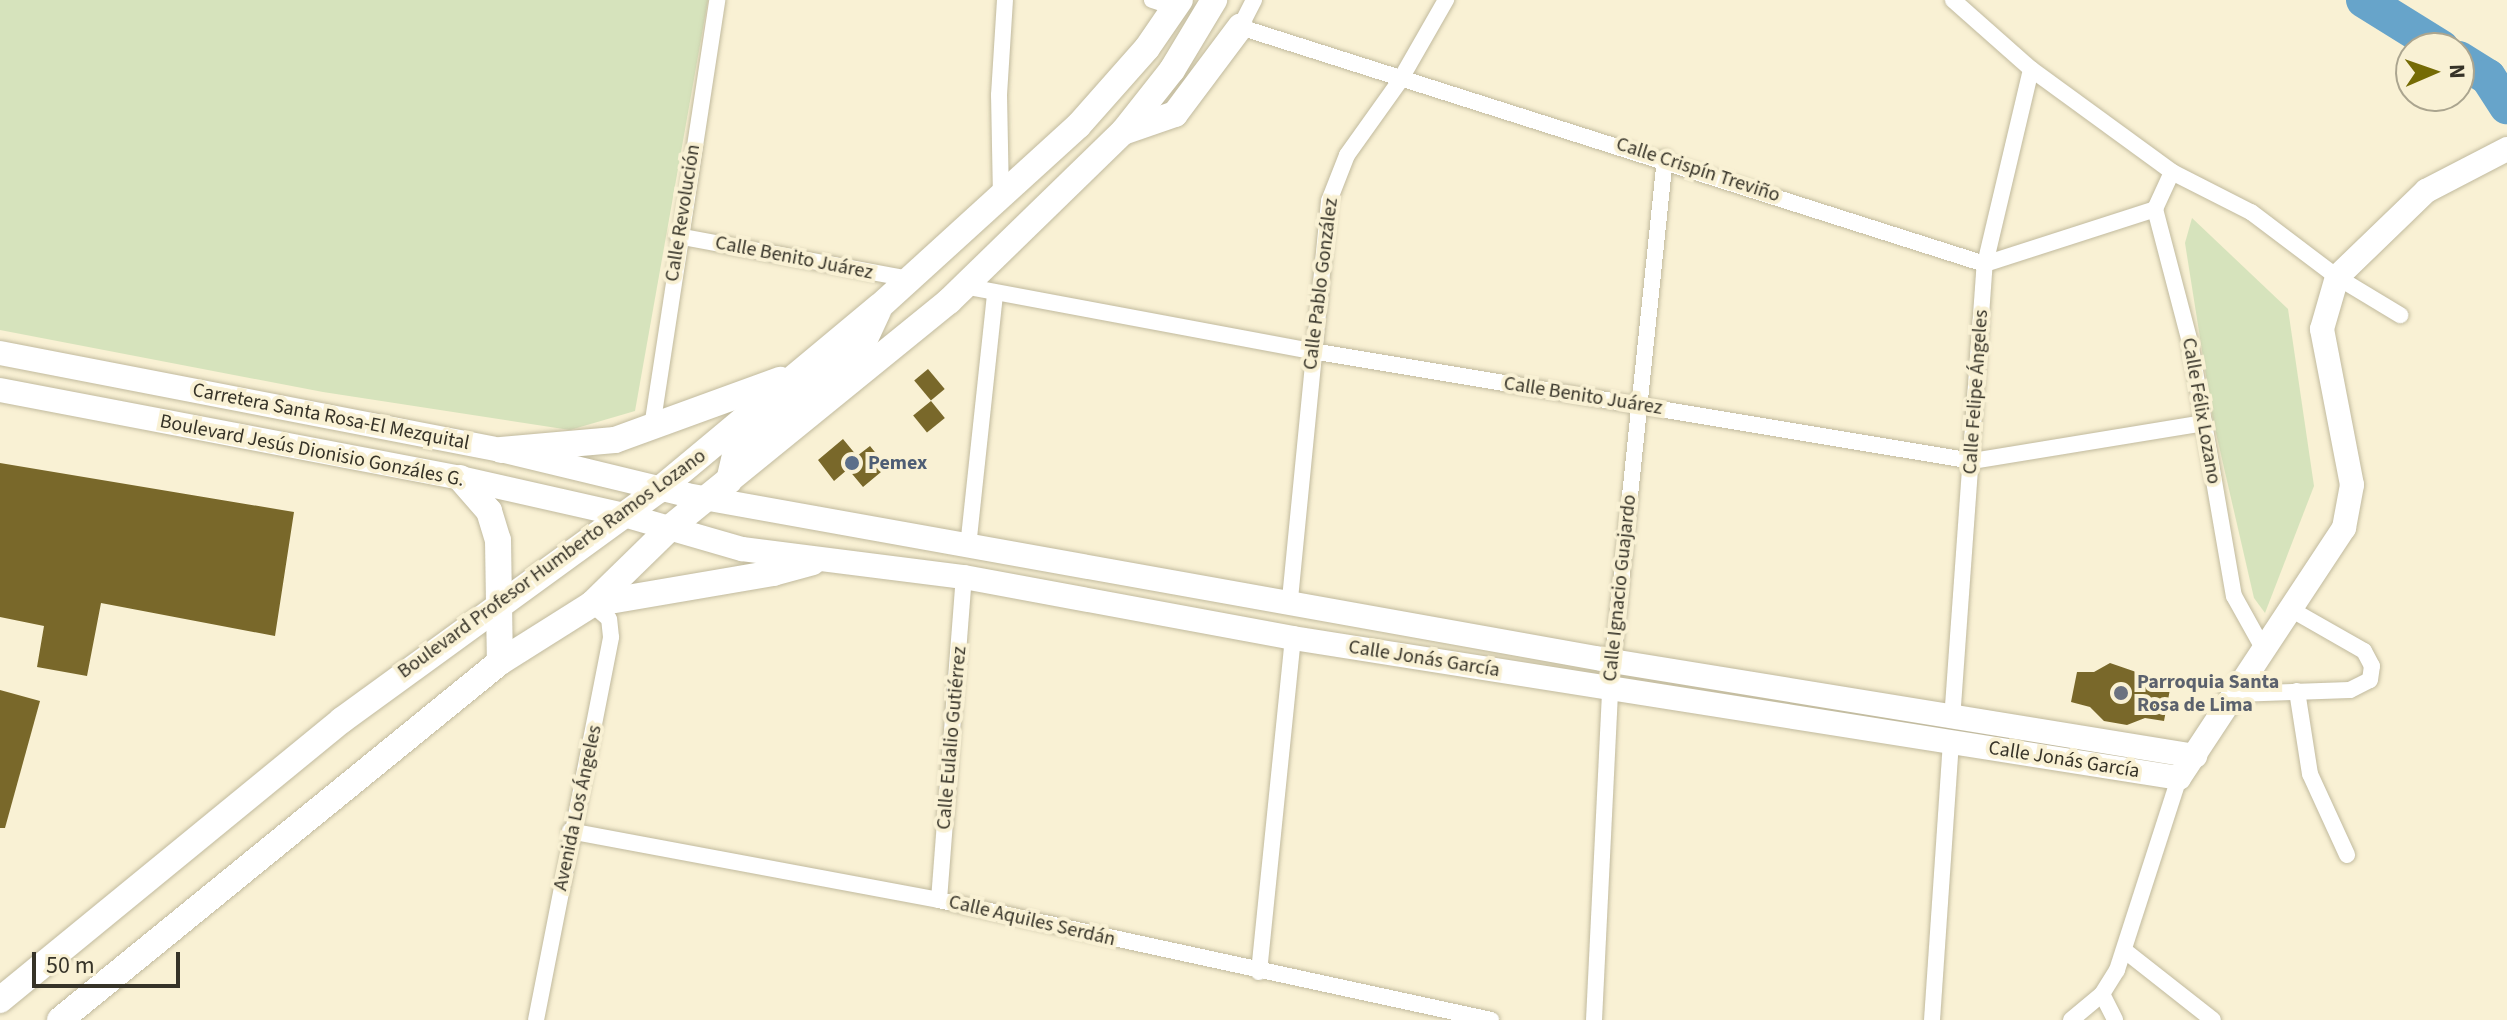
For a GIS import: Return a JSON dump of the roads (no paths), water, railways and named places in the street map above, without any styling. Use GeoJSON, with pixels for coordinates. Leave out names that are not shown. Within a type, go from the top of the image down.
{"type":"FeatureCollection","features":[{"type":"Feature","properties":{"kind":"main road","name":"Boulevard Profesor Humberto Ramos Lozano"},"geometry":{"type":"LineString","coordinates":[[60,1020],[500,662],[592,604],[671,527],[709,499],[968,282],[1123,132],[1172,70],[1214,0]]}},
{"type":"Feature","properties":{"kind":"main road","name":"Boulevard Profesor Humberto Ramos Lozano"},"geometry":{"type":"LineString","coordinates":[[0,1000],[342,720],[497,604],[659,490],[879,307],[1001,200],[1115,85],[1169,3]]}},
{"type":"Feature","properties":{"kind":"main road"},"geometry":{"type":"LineString","coordinates":[[1123,132],[1175,114],[1240,27]]}},
{"type":"Feature","properties":{"kind":"main road"},"geometry":{"type":"LineString","coordinates":[[968,282],[1000,239],[1001,200]]}},
{"type":"Feature","properties":{"kind":"main road"},"geometry":{"type":"LineString","coordinates":[[729,481],[736,450],[859,352],[879,307]]}},
{"type":"Feature","properties":{"kind":"main road"},"geometry":{"type":"LineString","coordinates":[[501,450],[584,444],[652,427],[799,373]]}},
{"type":"Feature","properties":{"kind":"main road"},"geometry":{"type":"LineString","coordinates":[[460,478],[481,498],[494,524],[500,662]]}},
{"type":"Feature","properties":{"kind":"main road"},"geometry":{"type":"LineString","coordinates":[[592,604],[813,562]]}},
{"type":"Feature","properties":{"kind":"street","name":"Calle Revolución"},"geometry":{"type":"LineString","coordinates":[[652,427],[678,236],[717,0]]}},
{"type":"Feature","properties":{"kind":"street"},"geometry":{"type":"LineString","coordinates":[[1001,200],[999,95],[1005,0]]}},
{"type":"Feature","properties":{"kind":"street"},"geometry":{"type":"LineString","coordinates":[[1240,27],[1254,0]]}},
{"type":"Feature","properties":{"kind":"street","name":"Calle Pablo González"},"geometry":{"type":"LineString","coordinates":[[1290,599],[1312,351],[1336,176],[1399,82],[1446,0]]}},
{"type":"Feature","properties":{"kind":"street"},"geometry":{"type":"LineString","coordinates":[[1953,0],[2031,69],[2172,172],[2251,212],[2337,277],[2400,315]]}},
{"type":"Feature","properties":{"kind":"street","name":"Calle Crispín Treviño"},"geometry":{"type":"LineString","coordinates":[[1240,27],[1399,82],[1665,158],[1985,264]]}},
{"type":"Feature","properties":{"kind":"street","name":"Calle Felipe Ángeles"},"geometry":{"type":"LineString","coordinates":[[1932,1020],[1985,264],[2031,69]]}},
{"type":"Feature","properties":{"kind":"street"},"geometry":{"type":"LineString","coordinates":[[2071,1020],[2102,994],[2124,950],[2179,778],[2263,648],[2294,611],[2332,552],[2351,505],[2350,468],[2323,350],[2325,311],[2337,277],[2391,220],[2448,177],[2507,149]]}},
{"type":"Feature","properties":{"kind":"street","name":"Calle Ignacio Guajardo"},"geometry":{"type":"LineString","coordinates":[[1594,1020],[1612,661],[1665,158]]}},
{"type":"Feature","properties":{"kind":"street"},"geometry":{"type":"LineString","coordinates":[[1985,264],[2155,209],[2172,172]]}},
{"type":"Feature","properties":{"kind":"street","name":"Calle Félix Lozano"},"geometry":{"type":"LineString","coordinates":[[2155,209],[2182,305],[2234,596],[2263,648]]}},
{"type":"Feature","properties":{"kind":"street","name":"Calle Benito Juárez"},"geometry":{"type":"LineString","coordinates":[[678,236],[909,279]]}},
{"type":"Feature","properties":{"kind":"street","name":"Calle Benito Juárez"},"geometry":{"type":"LineString","coordinates":[[968,282],[995,293],[1312,351],[1972,461],[2204,423]]}},
{"type":"Feature","properties":{"kind":"street"},"geometry":{"type":"LineString","coordinates":[[968,547],[995,293]]}},
{"type":"Feature","properties":{"kind":"street","name":"Carretera Santa Rosa-El Mezquital"},"geometry":{"type":"LineString","coordinates":[[0,353],[501,450],[659,490],[709,499]]}},
{"type":"Feature","properties":{"kind":"street","name":"Boulevard Jesús Dionisio Gonzáles G."},"geometry":{"type":"LineString","coordinates":[[0,390],[460,478],[671,527]]}},
{"type":"Feature","properties":{"kind":"street","name":"Calle Jonás García"},"geometry":{"type":"LineString","coordinates":[[709,499],[968,547],[1290,599],[1612,661],[2179,778]]}},
{"type":"Feature","properties":{"kind":"street","name":"Calle Jonás García"},"geometry":{"type":"LineString","coordinates":[[671,527],[742,549],[813,562],[964,577],[1293,638],[1610,689],[1952,731],[2195,756]]}},
{"type":"Feature","properties":{"kind":"street","name":"Calle Eulalio Gutiérrez"},"geometry":{"type":"LineString","coordinates":[[939,900],[964,577]]}},
{"type":"Feature","properties":{"kind":"street","name":"Avenida Los Ángeles"},"geometry":{"type":"LineString","coordinates":[[536,1020],[570,831],[611,637],[609,619],[592,604]]}},
{"type":"Feature","properties":{"kind":"street"},"geometry":{"type":"LineString","coordinates":[[2235,694],[2350,690],[2372,674],[2364,651],[2294,611]]}},
{"type":"Feature","properties":{"kind":"street"},"geometry":{"type":"LineString","coordinates":[[1259,972],[1293,638]]}},
{"type":"Feature","properties":{"kind":"street"},"geometry":{"type":"LineString","coordinates":[[2297,691],[2310,774],[2347,855]]}},
{"type":"Feature","properties":{"kind":"street","name":"Calle Aquiles Serdán"},"geometry":{"type":"LineString","coordinates":[[570,831],[939,900],[1491,1020]]}},
{"type":"Feature","properties":{"kind":"street"},"geometry":{"type":"LineString","coordinates":[[2124,950],[2213,1020]]}},
{"type":"Feature","properties":{"kind":"street"},"geometry":{"type":"LineString","coordinates":[[2102,994],[2115,1020]]}},
{"type":"Feature","properties":{"kind":"waterway"},"geometry":{"type":"LineString","coordinates":[[2364,0],[2415,32]]}},
{"type":"Feature","properties":{"kind":"waterway"},"geometry":{"type":"LineString","coordinates":[[2475,69],[2488,77],[2507,106]]}},
{"type":"Feature","properties":{"kind":"place","name":"Pemex"},"geometry":{"type":"Point","coordinates":[852,463]}},
{"type":"Feature","properties":{"kind":"place","name":"Parroquia Santa Rosa de Lima"},"geometry":{"type":"Point","coordinates":[2121,693]}}]}
